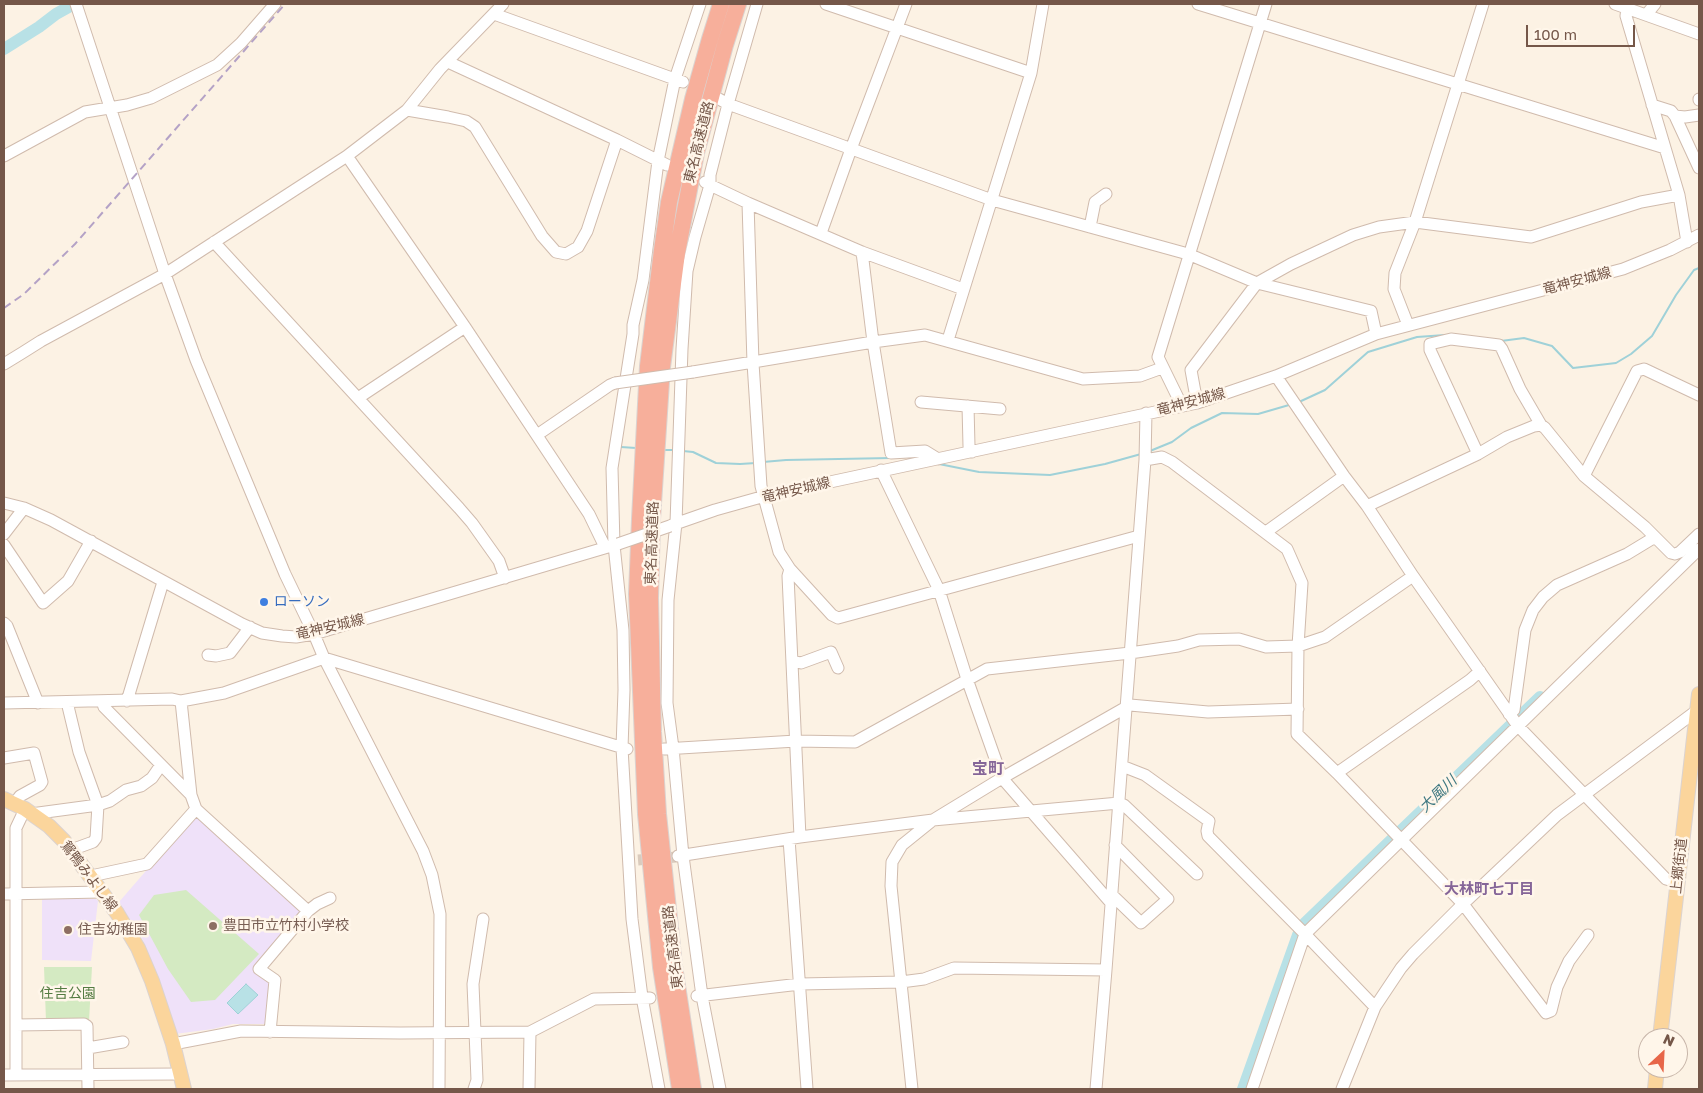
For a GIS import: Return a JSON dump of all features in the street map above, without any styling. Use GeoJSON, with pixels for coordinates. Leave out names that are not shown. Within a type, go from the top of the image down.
{"type":"FeatureCollection","features":[{"type":"Feature","properties":{"kind":"highway","name":"東名高速道路"},"geometry":{"type":"LineString","coordinates":[[680,1089],[661,967],[646,814],[637,594],[648,366],[662,250],[669,202],[691,107],[721,4]]}},
{"type":"Feature","properties":{"kind":"highway","name":"東名高速道路"},"geometry":{"type":"LineString","coordinates":[[693,1089],[674,966],[658,814],[653,732],[650,598],[652,520],[662,367],[677,253],[696,153],[724,45],[738,4]]}},
{"type":"Feature","properties":{"kind":"main road","name":"上郷街道"},"geometry":{"type":"LineString","coordinates":[[1661,1028],[1699,694]]}},
{"type":"Feature","properties":{"kind":"main road","name":"鴛鴨みよし線"},"geometry":{"type":"LineString","coordinates":[[18,806],[49,826],[71,850],[117,913],[138,948],[152,981],[173,1044],[184,1089]]}},
{"type":"Feature","properties":{"kind":"street"},"geometry":{"type":"LineString","coordinates":[[76,4],[165,274],[196,360],[285,574],[324,658],[423,851],[432,875],[440,914],[439,1089]]}},
{"type":"Feature","properties":{"kind":"street"},"geometry":{"type":"LineString","coordinates":[[4,156],[85,112],[127,105],[151,98],[217,66],[241,43],[275,4]]}},
{"type":"Feature","properties":{"kind":"street"},"geometry":{"type":"LineString","coordinates":[[4,364],[40,341],[165,274],[347,156],[407,110],[444,65],[503,4]]}},
{"type":"Feature","properties":{"kind":"street"},"geometry":{"type":"LineString","coordinates":[[659,1089],[646,997],[632,919],[633,860],[624,749],[623,630],[613,546],[612,468],[633,325],[643,280],[663,163],[679,81],[700,4]]}},
{"type":"Feature","properties":{"kind":"street"},"geometry":{"type":"LineString","coordinates":[[720,1089],[699,996],[680,856],[669,748],[667,703],[668,600],[688,270],[710,176],[724,101],[757,4]]}},
{"type":"Feature","properties":{"kind":"street"},"geometry":{"type":"LineString","coordinates":[[826,4],[1031,73]]}},
{"type":"Feature","properties":{"kind":"street"},"geometry":{"type":"LineString","coordinates":[[821,233],[850,149],[906,4]]}},
{"type":"Feature","properties":{"kind":"street"},"geometry":{"type":"LineString","coordinates":[[948,340],[1031,73],[1043,4]]}},
{"type":"Feature","properties":{"kind":"street"},"geometry":{"type":"LineString","coordinates":[[1198,4],[1665,148]]}},
{"type":"Feature","properties":{"kind":"street"},"geometry":{"type":"LineString","coordinates":[[1182,406],[1158,357],[1266,4]]}},
{"type":"Feature","properties":{"kind":"street"},"geometry":{"type":"LineString","coordinates":[[1408,325],[1394,289],[1395,273],[1415,222],[1483,4]]}},
{"type":"Feature","properties":{"kind":"street"},"geometry":{"type":"LineString","coordinates":[[1615,4],[1699,34]]}},
{"type":"Feature","properties":{"kind":"street"},"geometry":{"type":"LineString","coordinates":[[1646,15],[1656,4]]}},
{"type":"Feature","properties":{"kind":"street"},"geometry":{"type":"LineString","coordinates":[[1627,8],[1626,16],[1678,195],[1687,242]]}},
{"type":"Feature","properties":{"kind":"street"},"geometry":{"type":"LineString","coordinates":[[494,14],[679,81]]}},
{"type":"Feature","properties":{"kind":"street"},"geometry":{"type":"LineString","coordinates":[[444,65],[617,140],[663,163]]}},
{"type":"Feature","properties":{"kind":"street"},"geometry":{"type":"LineString","coordinates":[[724,101],[992,200],[1188,254],[1257,283],[1371,311],[1376,334]]}},
{"type":"Feature","properties":{"kind":"street"},"geometry":{"type":"LineString","coordinates":[[1652,105],[1671,111],[1675,116],[1699,168]]}},
{"type":"Feature","properties":{"kind":"street"},"geometry":{"type":"LineString","coordinates":[[407,110],[448,117],[466,122],[475,128],[542,236],[556,252],[566,254],[578,247],[587,230],[617,140]]}},
{"type":"Feature","properties":{"kind":"street"},"geometry":{"type":"LineString","coordinates":[[1675,116],[1699,115]]}},
{"type":"Feature","properties":{"kind":"street"},"geometry":{"type":"LineString","coordinates":[[347,156],[466,327],[588,514],[613,546]]}},
{"type":"Feature","properties":{"kind":"street"},"geometry":{"type":"LineString","coordinates":[[707,183],[748,203],[862,252],[963,289]]}},
{"type":"Feature","properties":{"kind":"street"},"geometry":{"type":"LineString","coordinates":[[1090,227],[1095,202],[1106,194]]}},
{"type":"Feature","properties":{"kind":"street"},"geometry":{"type":"LineString","coordinates":[[1197,403],[1190,370],[1257,283],[1290,264],[1353,235],[1379,227],[1415,222],[1531,237],[1641,202],[1678,195]]}},
{"type":"Feature","properties":{"kind":"street"},"geometry":{"type":"LineString","coordinates":[[748,203],[753,363],[761,486],[779,552],[790,569],[832,615],[838,618],[1139,536]]}},
{"type":"Feature","properties":{"kind":"street","name":"竜神安城線"},"geometry":{"type":"LineString","coordinates":[[4,504],[24,508],[91,541],[163,582],[262,633],[296,637],[314,634],[613,546],[715,510],[765,496],[1197,403],[1276,376],[1376,334],[1623,269],[1646,261],[1699,235]]}},
{"type":"Feature","properties":{"kind":"street"},"geometry":{"type":"LineString","coordinates":[[214,242],[472,523],[499,561],[505,578]]}},
{"type":"Feature","properties":{"kind":"street"},"geometry":{"type":"LineString","coordinates":[[862,252],[873,342],[891,454],[925,451],[938,459]]}},
{"type":"Feature","properties":{"kind":"street"},"geometry":{"type":"LineString","coordinates":[[358,398],[466,327]]}},
{"type":"Feature","properties":{"kind":"street"},"geometry":{"type":"LineString","coordinates":[[537,435],[614,383],[925,335],[1082,379],[1140,376],[1162,368]]}},
{"type":"Feature","properties":{"kind":"street"},"geometry":{"type":"LineString","coordinates":[[1478,454],[1430,350],[1430,344],[1454,340],[1499,345],[1520,390],[1541,426],[1545,428],[1584,476],[1672,553],[1680,552],[1699,534]]}},
{"type":"Feature","properties":{"kind":"street"},"geometry":{"type":"LineString","coordinates":[[1584,476],[1637,371],[1644,369],[1699,395]]}},
{"type":"Feature","properties":{"kind":"street"},"geometry":{"type":"LineString","coordinates":[[1276,376],[1518,726],[1666,879],[1677,882]]}},
{"type":"Feature","properties":{"kind":"street"},"geometry":{"type":"LineString","coordinates":[[921,402],[1000,409]]}},
{"type":"Feature","properties":{"kind":"street"},"geometry":{"type":"LineString","coordinates":[[968,406],[969,446],[972,452]]}},
{"type":"Feature","properties":{"kind":"street"},"geometry":{"type":"LineString","coordinates":[[1096,1089],[1120,803],[1145,460],[1146,413]]}},
{"type":"Feature","properties":{"kind":"street"},"geometry":{"type":"LineString","coordinates":[[1367,506],[1478,454],[1507,437],[1534,426],[1541,426]]}},
{"type":"Feature","properties":{"kind":"street"},"geometry":{"type":"LineString","coordinates":[[1145,460],[1162,457],[1172,462],[1287,549],[1302,582],[1298,646],[1297,734],[1463,904],[1546,1013],[1551,1011],[1557,987],[1569,961],[1588,935]]}},
{"type":"Feature","properties":{"kind":"street"},"geometry":{"type":"LineString","coordinates":[[881,470],[939,590],[967,679],[1002,778],[1112,899],[1141,923],[1168,899],[1115,845]]}},
{"type":"Feature","properties":{"kind":"street"},"geometry":{"type":"LineString","coordinates":[[1266,532],[1344,476]]}},
{"type":"Feature","properties":{"kind":"street"},"geometry":{"type":"LineString","coordinates":[[4,534],[24,508]]}},
{"type":"Feature","properties":{"kind":"street"},"geometry":{"type":"LineString","coordinates":[[1509,714],[1514,710],[1525,630],[1533,610],[1543,597],[1557,585],[1627,554],[1655,537]]}},
{"type":"Feature","properties":{"kind":"street"},"geometry":{"type":"LineString","coordinates":[[4,545],[43,603],[68,581],[91,541]]}},
{"type":"Feature","properties":{"kind":"street"},"geometry":{"type":"LineString","coordinates":[[1252,1089],[1305,934],[1699,549]]}},
{"type":"Feature","properties":{"kind":"street"},"geometry":{"type":"LineString","coordinates":[[790,569],[788,576],[796,741],[795,838],[800,984],[807,1089]]}},
{"type":"Feature","properties":{"kind":"street"},"geometry":{"type":"LineString","coordinates":[[669,748],[796,741],[855,742],[986,669],[1130,653],[1178,646],[1199,640],[1239,639],[1266,647],[1298,646],[1325,638],[1413,576]]}},
{"type":"Feature","properties":{"kind":"street"},"geometry":{"type":"LineString","coordinates":[[127,701],[163,582]]}},
{"type":"Feature","properties":{"kind":"street"},"geometry":{"type":"LineString","coordinates":[[4,623],[7,626],[38,702]]}},
{"type":"Feature","properties":{"kind":"street"},"geometry":{"type":"LineString","coordinates":[[208,656],[230,653],[250,627]]}},
{"type":"Feature","properties":{"kind":"street"},"geometry":{"type":"LineString","coordinates":[[792,661],[801,663],[831,652],[838,668]]}},
{"type":"Feature","properties":{"kind":"street"},"geometry":{"type":"LineString","coordinates":[[4,703],[172,699],[181,701],[224,693],[324,658],[624,749]]}},
{"type":"Feature","properties":{"kind":"street"},"geometry":{"type":"LineString","coordinates":[[1337,773],[1470,680],[1480,671]]}},
{"type":"Feature","properties":{"kind":"street"},"geometry":{"type":"LineString","coordinates":[[102,701],[104,707],[191,795]]}},
{"type":"Feature","properties":{"kind":"street"},"geometry":{"type":"LineString","coordinates":[[181,701],[191,795],[196,809],[308,910]]}},
{"type":"Feature","properties":{"kind":"street"},"geometry":{"type":"LineString","coordinates":[[67,702],[78,752],[98,805],[96,838],[93,842],[71,850]]}},
{"type":"Feature","properties":{"kind":"street"},"geometry":{"type":"LineString","coordinates":[[912,1089],[891,886],[892,862],[902,845],[934,820],[1002,778],[1130,705],[1208,712],[1298,709]]}},
{"type":"Feature","properties":{"kind":"street"},"geometry":{"type":"LineString","coordinates":[[1342,1089],[1375,1007],[1401,968],[1463,904],[1548,823],[1583,794],[1698,710]]}},
{"type":"Feature","properties":{"kind":"street"},"geometry":{"type":"LineString","coordinates":[[4,757],[34,753],[42,782],[20,796],[16,828],[16,894],[10,968],[16,1025],[16,1074]]}},
{"type":"Feature","properties":{"kind":"street"},"geometry":{"type":"LineString","coordinates":[[18,806],[98,805],[110,801],[126,790],[141,786],[152,778],[161,765]]}},
{"type":"Feature","properties":{"kind":"street"},"geometry":{"type":"LineString","coordinates":[[1122,766],[1145,775],[1209,820],[1208,836],[1375,1007]]}},
{"type":"Feature","properties":{"kind":"street"},"geometry":{"type":"LineString","coordinates":[[680,856],[795,838],[934,820],[1120,803],[1197,874]]}},
{"type":"Feature","properties":{"kind":"street"},"geometry":{"type":"LineString","coordinates":[[91,876],[147,864],[196,809]]}},
{"type":"Feature","properties":{"kind":"street"},"geometry":{"type":"LineString","coordinates":[[4,894],[101,892]]}},
{"type":"Feature","properties":{"kind":"street"},"geometry":{"type":"LineString","coordinates":[[270,1032],[275,980],[259,969],[308,910],[330,898]]}},
{"type":"Feature","properties":{"kind":"street"},"geometry":{"type":"LineString","coordinates":[[474,1089],[476,1080],[473,984],[483,919]]}},
{"type":"Feature","properties":{"kind":"street"},"geometry":{"type":"LineString","coordinates":[[699,996],[800,984],[900,982],[924,979],[954,968],[1106,970]]}},
{"type":"Feature","properties":{"kind":"street"},"geometry":{"type":"LineString","coordinates":[[173,1044],[241,1031],[377,1029],[440,1032],[530,1032],[594,999],[646,997]]}},
{"type":"Feature","properties":{"kind":"street"},"geometry":{"type":"LineString","coordinates":[[16,1025],[84,1024],[87,1026],[88,1089]]}},
{"type":"Feature","properties":{"kind":"street"},"geometry":{"type":"LineString","coordinates":[[529,1089],[530,1032]]}},
{"type":"Feature","properties":{"kind":"street"},"geometry":{"type":"LineString","coordinates":[[88,1048],[123,1042]]}},
{"type":"Feature","properties":{"kind":"street"},"geometry":{"type":"LineString","coordinates":[[4,1075],[180,1074]]}},
{"type":"Feature","properties":{"kind":"shaded area","name":"豊田市立竹村小学校"},"geometry":{"type":"Polygon","coordinates":[[[196,813],[304,911],[255,969],[271,980],[268,1024],[233,1024],[213,1029],[175,1034],[143,940],[119,902],[196,813]]]}},
{"type":"Feature","properties":{"kind":"shaded area","name":"住吉幼稚園"},"geometry":{"type":"Polygon","coordinates":[[[42,898],[96,899],[98,901],[91,961],[42,960],[42,898]]]}},
{"type":"Feature","properties":{"kind":"green space"},"geometry":{"type":"Polygon","coordinates":[[[186,890],[259,954],[215,1000],[191,1002],[168,969],[139,915],[154,895],[186,890]]]}},
{"type":"Feature","properties":{"kind":"green space","name":"住吉公園"},"geometry":{"type":"Polygon","coordinates":[[[44,967],[92,967],[89,1021],[46,1021],[44,967]]]}},
{"type":"Feature","properties":{"kind":"water"},"geometry":{"type":"Polygon","coordinates":[[[246,984],[258,995],[238,1014],[227,1003],[246,984]]]}},
{"type":"Feature","properties":{"kind":"waterway"},"geometry":{"type":"LineString","coordinates":[[4,49],[74,4]]}},
{"type":"Feature","properties":{"kind":"waterway"},"geometry":{"type":"LineString","coordinates":[[1501,341],[1524,338],[1552,346],[1573,368],[1616,363],[1631,354],[1652,336],[1676,295],[1694,270],[1699,268]]}},
{"type":"Feature","properties":{"kind":"waterway"},"geometry":{"type":"LineString","coordinates":[[1299,402],[1325,390],[1368,352],[1417,337],[1445,335]]}},
{"type":"Feature","properties":{"kind":"waterway"},"geometry":{"type":"LineString","coordinates":[[1150,451],[1172,442],[1191,428],[1222,413],[1258,414],[1289,405]]}},
{"type":"Feature","properties":{"kind":"waterway"},"geometry":{"type":"LineString","coordinates":[[621,447],[636,448]]}},
{"type":"Feature","properties":{"kind":"waterway"},"geometry":{"type":"LineString","coordinates":[[663,450],[673,450]]}},
{"type":"Feature","properties":{"kind":"waterway"},"geometry":{"type":"LineString","coordinates":[[683,451],[693,452],[716,463],[756,463]]}},
{"type":"Feature","properties":{"kind":"waterway"},"geometry":{"type":"LineString","coordinates":[[939,464],[979,472],[1050,475],[1105,464],[1141,454]]}},
{"type":"Feature","properties":{"kind":"waterway"},"geometry":{"type":"LineString","coordinates":[[763,462],[891,458]]}},
{"type":"Feature","properties":{"kind":"waterway","name":"大風川"},"geometry":{"type":"LineString","coordinates":[[1243,1089],[1298,935],[1305,923],[1540,697]]}},
{"type":"Feature","properties":{"kind":"tunnel"},"geometry":{"type":"LineString","coordinates":[[638,860],[676,857]]}},
{"type":"Feature","properties":{"kind":"railway"},"geometry":{"type":"LineString","coordinates":[[4,308],[24,294],[75,244],[285,4]]}},
{"type":"Feature","properties":{"kind":"place","name":"ローソン"},"geometry":{"type":"Point","coordinates":[264,602]}},
{"type":"Feature","properties":{"kind":"place","name":"豊田市立竹村小学校"},"geometry":{"type":"Point","coordinates":[213,926]}},
{"type":"Feature","properties":{"kind":"place","name":"住吉幼稚園"},"geometry":{"type":"Point","coordinates":[68,930]}},
{"type":"Feature","properties":{"kind":"district","name":"宝町"},"geometry":{"type":"Point","coordinates":[988,769]}},
{"type":"Feature","properties":{"kind":"district","name":"大林町七丁目"},"geometry":{"type":"Point","coordinates":[1489,889]}}]}
